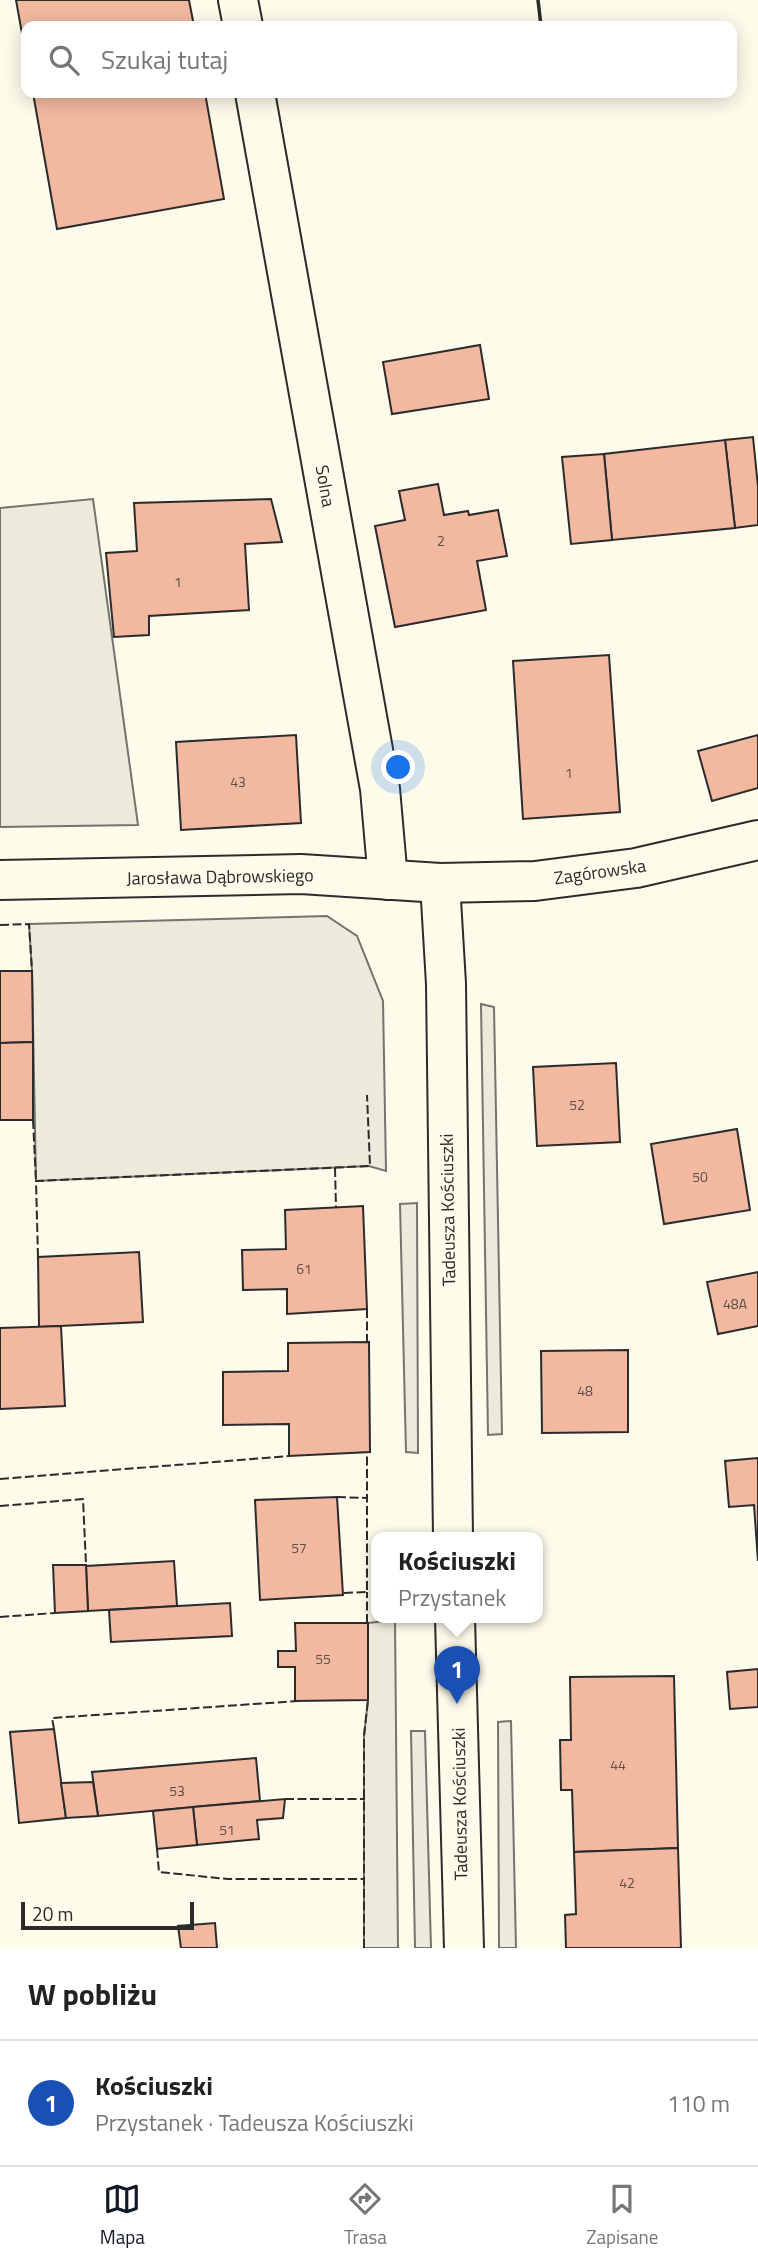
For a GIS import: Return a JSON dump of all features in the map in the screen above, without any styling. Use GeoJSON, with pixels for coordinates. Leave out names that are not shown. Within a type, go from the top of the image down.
{"type":"FeatureCollection","features":[{"type":"Feature","properties":{"kind":"street"},"geometry":{"type":"LineString","coordinates":[[238,0],[242,21]]}},
{"type":"Feature","properties":{"kind":"street","name":"Solna"},"geometry":{"type":"LineString","coordinates":[[256,98],[380,789],[388,880]]}},
{"type":"Feature","properties":{"kind":"street","name":"Zagórowska"},"geometry":{"type":"LineString","coordinates":[[440,883],[535,881],[636,868],[758,840]]}},
{"type":"Feature","properties":{"kind":"street","name":"Jarosława Dąbrowskiego"},"geometry":{"type":"LineString","coordinates":[[0,880],[301,874],[440,883]]}},
{"type":"Feature","properties":{"kind":"street","name":"Tadeusza Kościuszki"},"geometry":{"type":"LineString","coordinates":[[440,883],[446,984],[453,1532]]}},
{"type":"Feature","properties":{"kind":"street","name":"Tadeusza Kościuszki"},"geometry":{"type":"LineString","coordinates":[[455,1623],[464,1948]]}},
{"type":"Feature","properties":{"kind":"shaded area"},"geometry":{"type":"Polygon","coordinates":[[[93,499],[138,825],[0,827],[0,508],[93,499]]]}},
{"type":"Feature","properties":{"kind":"shaded area"},"geometry":{"type":"Polygon","coordinates":[[[327,916],[357,936],[383,1001],[386,1171],[369,1166],[36,1181],[29,924],[327,916]]]}},
{"type":"Feature","properties":{"kind":"shaded area"},"geometry":{"type":"Polygon","coordinates":[[[481,1004],[494,1007],[502,1434],[488,1435],[481,1004]]]}},
{"type":"Feature","properties":{"kind":"shaded area"},"geometry":{"type":"Polygon","coordinates":[[[417,1203],[418,1453],[406,1452],[400,1204],[417,1203]]]}},
{"type":"Feature","properties":{"kind":"shaded area"},"geometry":{"type":"Polygon","coordinates":[[[368,1623],[395,1623],[398,1948],[364,1948],[364,1736],[368,1700],[368,1623]]]}},
{"type":"Feature","properties":{"kind":"shaded area"},"geometry":{"type":"Polygon","coordinates":[[[511,1721],[516,1948],[499,1948],[498,1722],[511,1721]]]}},
{"type":"Feature","properties":{"kind":"shaded area"},"geometry":{"type":"Polygon","coordinates":[[[411,1731],[425,1731],[431,1948],[415,1948],[411,1731]]]}},
{"type":"Feature","properties":{"kind":"building"},"geometry":{"type":"Polygon","coordinates":[[[16,0],[189,0],[193,21],[21,21],[21,28],[16,0]]]}},
{"type":"Feature","properties":{"kind":"building"},"geometry":{"type":"Polygon","coordinates":[[[34,98],[206,98],[224,199],[57,229],[34,98]]]}},
{"type":"Feature","properties":{"kind":"building"},"geometry":{"type":"Polygon","coordinates":[[[480,345],[489,399],[392,414],[383,362],[480,345]]]}},
{"type":"Feature","properties":{"kind":"building"},"geometry":{"type":"Polygon","coordinates":[[[753,437],[758,487],[758,525],[735,528],[725,440],[753,437]]]}},
{"type":"Feature","properties":{"kind":"building"},"geometry":{"type":"Polygon","coordinates":[[[725,440],[735,528],[612,540],[604,454],[725,440]]]}},
{"type":"Feature","properties":{"kind":"building"},"geometry":{"type":"Polygon","coordinates":[[[604,454],[612,540],[571,544],[562,457],[604,454]]]}},
{"type":"Feature","properties":{"kind":"building"},"geometry":{"type":"Polygon","coordinates":[[[438,484],[444,515],[468,511],[469,515],[498,510],[507,556],[477,561],[486,610],[395,627],[375,526],[405,520],[399,491],[438,484]]]}},
{"type":"Feature","properties":{"kind":"building"},"geometry":{"type":"Polygon","coordinates":[[[271,499],[282,542],[245,544],[249,610],[149,616],[149,635],[114,637],[106,553],[137,551],[134,503],[271,499]]]}},
{"type":"Feature","properties":{"kind":"building"},"geometry":{"type":"Polygon","coordinates":[[[609,655],[620,812],[523,819],[513,661],[609,655]]]}},
{"type":"Feature","properties":{"kind":"building"},"geometry":{"type":"Polygon","coordinates":[[[296,735],[301,823],[181,830],[176,742],[296,735]]]}},
{"type":"Feature","properties":{"kind":"building"},"geometry":{"type":"Polygon","coordinates":[[[758,735],[758,788],[712,801],[698,751],[758,735]]]}},
{"type":"Feature","properties":{"kind":"building"},"geometry":{"type":"Polygon","coordinates":[[[0,971],[32,971],[33,1042],[0,1043],[0,971]]]}},
{"type":"Feature","properties":{"kind":"building"},"geometry":{"type":"Polygon","coordinates":[[[33,1042],[33,1120],[0,1120],[0,1043],[33,1042]]]}},
{"type":"Feature","properties":{"kind":"building"},"geometry":{"type":"Polygon","coordinates":[[[616,1063],[620,1142],[537,1146],[533,1067],[616,1063]]]}},
{"type":"Feature","properties":{"kind":"building"},"geometry":{"type":"Polygon","coordinates":[[[737,1129],[750,1210],[664,1224],[651,1144],[737,1129]]]}},
{"type":"Feature","properties":{"kind":"building"},"geometry":{"type":"Polygon","coordinates":[[[363,1206],[367,1309],[287,1314],[287,1289],[243,1290],[242,1250],[286,1249],[285,1210],[363,1206]]]}},
{"type":"Feature","properties":{"kind":"building"},"geometry":{"type":"Polygon","coordinates":[[[139,1252],[143,1322],[39,1327],[38,1257],[139,1252]]]}},
{"type":"Feature","properties":{"kind":"building"},"geometry":{"type":"Polygon","coordinates":[[[758,1272],[758,1326],[718,1334],[707,1282],[758,1272]]]}},
{"type":"Feature","properties":{"kind":"building"},"geometry":{"type":"Polygon","coordinates":[[[61,1326],[65,1406],[0,1409],[0,1328],[61,1326]]]}},
{"type":"Feature","properties":{"kind":"building"},"geometry":{"type":"Polygon","coordinates":[[[369,1342],[370,1452],[289,1456],[289,1424],[223,1425],[223,1372],[288,1371],[288,1343],[369,1342]]]}},
{"type":"Feature","properties":{"kind":"building"},"geometry":{"type":"Polygon","coordinates":[[[628,1350],[628,1432],[542,1433],[541,1351],[628,1350]]]}},
{"type":"Feature","properties":{"kind":"building"},"geometry":{"type":"Polygon","coordinates":[[[758,1458],[758,1561],[754,1505],[729,1507],[725,1461],[758,1458]]]}},
{"type":"Feature","properties":{"kind":"building"},"geometry":{"type":"Polygon","coordinates":[[[337,1497],[343,1595],[260,1600],[255,1500],[337,1497]]]}},
{"type":"Feature","properties":{"kind":"building"},"geometry":{"type":"Polygon","coordinates":[[[174,1561],[177,1606],[88,1611],[86,1566],[174,1561]]]}},
{"type":"Feature","properties":{"kind":"building"},"geometry":{"type":"Polygon","coordinates":[[[53,1565],[86,1565],[88,1611],[55,1613],[53,1565]]]}},
{"type":"Feature","properties":{"kind":"building"},"geometry":{"type":"Polygon","coordinates":[[[230,1603],[232,1636],[111,1642],[109,1610],[230,1603]]]}},
{"type":"Feature","properties":{"kind":"building"},"geometry":{"type":"Polygon","coordinates":[[[295,1623],[368,1623],[368,1700],[295,1701],[295,1667],[278,1667],[278,1651],[296,1651],[295,1623]]]}},
{"type":"Feature","properties":{"kind":"building"},"geometry":{"type":"Polygon","coordinates":[[[758,1669],[758,1707],[730,1709],[727,1672],[758,1669]]]}},
{"type":"Feature","properties":{"kind":"building"},"geometry":{"type":"Polygon","coordinates":[[[674,1676],[678,1848],[574,1852],[572,1790],[561,1790],[560,1740],[571,1740],[570,1677],[674,1676]]]}},
{"type":"Feature","properties":{"kind":"building"},"geometry":{"type":"Polygon","coordinates":[[[54,1729],[66,1818],[19,1823],[10,1732],[54,1729]]]}},
{"type":"Feature","properties":{"kind":"building"},"geometry":{"type":"Polygon","coordinates":[[[256,1758],[260,1801],[98,1816],[92,1772],[256,1758]]]}},
{"type":"Feature","properties":{"kind":"building"},"geometry":{"type":"Polygon","coordinates":[[[93,1782],[98,1816],[66,1818],[61,1783],[93,1782]]]}},
{"type":"Feature","properties":{"kind":"building"},"geometry":{"type":"Polygon","coordinates":[[[285,1799],[283,1818],[257,1820],[259,1839],[197,1845],[193,1807],[285,1799]]]}},
{"type":"Feature","properties":{"kind":"building"},"geometry":{"type":"Polygon","coordinates":[[[193,1807],[197,1845],[157,1849],[153,1811],[193,1807]]]}},
{"type":"Feature","properties":{"kind":"building"},"geometry":{"type":"Polygon","coordinates":[[[678,1848],[681,1948],[566,1948],[565,1915],[576,1914],[574,1852],[678,1848]]]}},
{"type":"Feature","properties":{"kind":"building"},"geometry":{"type":"Polygon","coordinates":[[[215,1923],[217,1948],[181,1948],[178,1926],[215,1923]]]}},
{"type":"Feature","properties":{"kind":"fence"},"geometry":{"type":"LineString","coordinates":[[0,925],[29,924],[32,971]]}},
{"type":"Feature","properties":{"kind":"fence"},"geometry":{"type":"LineString","coordinates":[[38,1257],[36,1181],[370,1166],[367,1095]]}},
{"type":"Feature","properties":{"kind":"fence"},"geometry":{"type":"LineString","coordinates":[[33,1120],[36,1181]]}},
{"type":"Feature","properties":{"kind":"fence"},"geometry":{"type":"LineString","coordinates":[[335,1168],[336,1207]]}},
{"type":"Feature","properties":{"kind":"fence"},"geometry":{"type":"LineString","coordinates":[[367,1309],[367,1342]]}},
{"type":"Feature","properties":{"kind":"fence"},"geometry":{"type":"LineString","coordinates":[[337,1497],[367,1498],[367,1453]]}},
{"type":"Feature","properties":{"kind":"fence"},"geometry":{"type":"LineString","coordinates":[[0,1479],[289,1456]]}},
{"type":"Feature","properties":{"kind":"fence"},"geometry":{"type":"LineString","coordinates":[[344,1593],[367,1592],[367,1498]]}},
{"type":"Feature","properties":{"kind":"fence"},"geometry":{"type":"LineString","coordinates":[[0,1506],[83,1499],[86,1565]]}},
{"type":"Feature","properties":{"kind":"fence"},"geometry":{"type":"LineString","coordinates":[[367,1592],[367,1623]]}},
{"type":"Feature","properties":{"kind":"fence"},"geometry":{"type":"LineString","coordinates":[[0,1617],[55,1613]]}},
{"type":"Feature","properties":{"kind":"fence"},"geometry":{"type":"LineString","coordinates":[[364,1948],[364,1736],[368,1700]]}},
{"type":"Feature","properties":{"kind":"fence"},"geometry":{"type":"LineString","coordinates":[[54,1729],[52,1718],[298,1701]]}},
{"type":"Feature","properties":{"kind":"fence"},"geometry":{"type":"LineString","coordinates":[[285,1799],[365,1799]]}},
{"type":"Feature","properties":{"kind":"fence"},"geometry":{"type":"LineString","coordinates":[[157,1849],[159,1872],[228,1879],[364,1879]]}},
{"type":"Feature","properties":{"kind":"wall"},"geometry":{"type":"LineString","coordinates":[[538,0],[540,21]]}},
{"type":"Feature","properties":{"kind":"place","name":"Kościuszki"},"geometry":{"type":"Point","coordinates":[457,1704]}}]}
